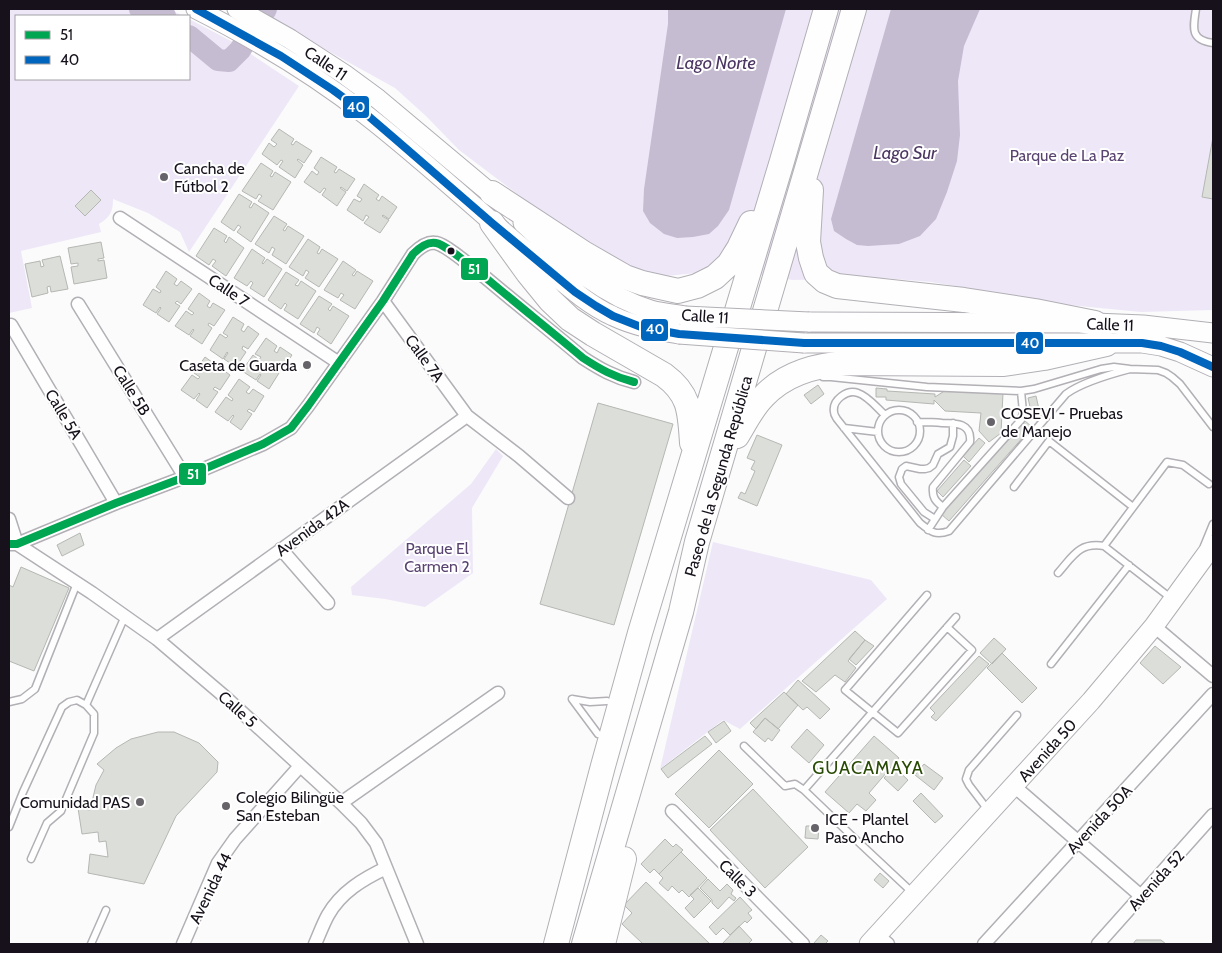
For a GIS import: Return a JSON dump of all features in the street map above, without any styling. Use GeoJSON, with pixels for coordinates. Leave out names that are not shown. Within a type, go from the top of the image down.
{"type":"FeatureCollection","features":[{"type":"Feature","properties":{"kind":"highway","name":"Paseo de la Segunda República"},"geometry":{"type":"LineString","coordinates":[[556,944],[603,766],[659,568],[826,9]]}},
{"type":"Feature","properties":{"kind":"highway","name":"Paseo de la Segunda República"},"geometry":{"type":"LineString","coordinates":[[584,944],[681,612],[697,542],[854,9]]}},
{"type":"Feature","properties":{"kind":"highway"},"geometry":{"type":"LineString","coordinates":[[815,141],[808,242],[816,273],[825,281],[837,286],[964,300],[1095,323]]}},
{"type":"Feature","properties":{"kind":"highway"},"geometry":{"type":"LineString","coordinates":[[492,194],[625,277],[678,291],[698,286],[715,277],[729,264],[739,248],[782,161]]}},
{"type":"Feature","properties":{"kind":"highway"},"geometry":{"type":"LineString","coordinates":[[492,223],[528,273],[570,319],[664,375],[680,389],[690,412],[693,456]]}},
{"type":"Feature","properties":{"kind":"highway"},"geometry":{"type":"LineString","coordinates":[[721,464],[750,414],[763,397],[802,371],[826,364],[847,363],[1004,364],[1044,358],[1106,344]]}},
{"type":"Feature","properties":{"kind":"highway"},"geometry":{"type":"LineString","coordinates":[[540,944],[607,701],[659,568]]}},
{"type":"Feature","properties":{"kind":"highway"},"geometry":{"type":"LineString","coordinates":[[603,944],[643,783],[681,612]]}},
{"type":"Feature","properties":{"kind":"main road","name":"Calle 11"},"geometry":{"type":"LineString","coordinates":[[196,9],[281,56],[333,90],[366,114],[575,292],[613,316],[641,327],[679,334],[804,343],[1142,344],[1161,346],[1180,352],[1213,367]]}},
{"type":"Feature","properties":{"kind":"main road","name":"Calle 11"},"geometry":{"type":"LineString","coordinates":[[237,9],[290,39],[344,74],[378,99],[492,194],[558,255],[598,286],[616,296],[652,310],[685,316],[809,322],[1095,323],[1143,325],[1213,333]]}},
{"type":"Feature","properties":{"kind":"main road","name":"Avenida 50"},"geometry":{"type":"LineString","coordinates":[[878,941],[914,894],[1091,701],[1154,626],[1213,545]]}},
{"type":"Feature","properties":{"kind":"street","name":"Calle 7"},"geometry":{"type":"LineString","coordinates":[[120,218],[339,363]]}},
{"type":"Feature","properties":{"kind":"street"},"geometry":{"type":"LineString","coordinates":[[9,519],[13,544],[185,477],[263,444],[291,428],[339,363],[413,254],[418,248],[430,243],[444,246],[466,262],[583,358],[602,370],[634,382]]}},
{"type":"Feature","properties":{"kind":"street","name":"Calle 7A"},"geometry":{"type":"LineString","coordinates":[[383,300],[467,416],[519,456],[568,498]]}},
{"type":"Feature","properties":{"kind":"street","name":"Calle 5B"},"geometry":{"type":"LineString","coordinates":[[78,304],[185,477]]}},
{"type":"Feature","properties":{"kind":"street","name":"Calle 5A"},"geometry":{"type":"LineString","coordinates":[[11,325],[116,503]]}},
{"type":"Feature","properties":{"kind":"street","name":"Avenida 42A"},"geometry":{"type":"LineString","coordinates":[[157,638],[467,416]]}},
{"type":"Feature","properties":{"kind":"street","name":"Calle 5"},"geometry":{"type":"LineString","coordinates":[[13,544],[77,583],[157,638],[224,696],[341,803],[361,823],[376,843],[417,944]]}},
{"type":"Feature","properties":{"kind":"street"},"geometry":{"type":"LineString","coordinates":[[281,549],[328,603]]}},
{"type":"Feature","properties":{"kind":"street"},"geometry":{"type":"LineString","coordinates":[[1154,626],[1213,676]]}},
{"type":"Feature","properties":{"kind":"street"},"geometry":{"type":"LineString","coordinates":[[341,803],[498,693]]}},
{"type":"Feature","properties":{"kind":"street","name":"Avenida 50A"},"geometry":{"type":"LineString","coordinates":[[984,944],[1213,694]]}},
{"type":"Feature","properties":{"kind":"street","name":"Avenida 44"},"geometry":{"type":"LineString","coordinates":[[184,944],[218,863],[236,839],[300,766]]}},
{"type":"Feature","properties":{"kind":"street"},"geometry":{"type":"LineString","coordinates":[[1014,786],[1141,896]]}},
{"type":"Feature","properties":{"kind":"street","name":"Calle 3"},"geometry":{"type":"LineString","coordinates":[[672,812],[804,944]]}},
{"type":"Feature","properties":{"kind":"street","name":"Avenida 52"},"geometry":{"type":"LineString","coordinates":[[1098,944],[1213,815]]}},
{"type":"Feature","properties":{"kind":"street"},"geometry":{"type":"LineString","coordinates":[[315,944],[328,915],[339,899],[366,878],[386,868]]}},
{"type":"Feature","properties":{"kind":"lane"},"geometry":{"type":"LineString","coordinates":[[1196,9],[1193,26],[1196,36],[1201,40],[1213,43]]}},
{"type":"Feature","properties":{"kind":"lane"},"geometry":{"type":"LineString","coordinates":[[816,378],[831,377],[927,387],[1021,391],[1034,390],[1100,369],[1114,367],[1158,370],[1166,373],[1180,384],[1213,427]]}},
{"type":"Feature","properties":{"kind":"lane"},"geometry":{"type":"LineString","coordinates":[[885,415],[865,396],[858,393],[844,394],[835,404],[834,412],[837,419],[920,523],[928,530],[942,533],[949,530],[1072,390],[1111,374],[1130,369]]}},
{"type":"Feature","properties":{"kind":"lane"},"geometry":{"type":"LineString","coordinates":[[1059,382],[1063,398]]}},
{"type":"Feature","properties":{"kind":"lane"},"geometry":{"type":"LineString","coordinates":[[928,530],[943,507],[1019,423],[1023,412],[1021,391]]}},
{"type":"Feature","properties":{"kind":"lane"},"geometry":{"type":"LineString","coordinates":[[897,410],[904,411],[918,422],[919,437],[912,448],[905,452],[891,451],[880,442],[878,428],[880,421],[885,415],[897,410]]}},
{"type":"Feature","properties":{"kind":"lane"},"geometry":{"type":"LineString","coordinates":[[918,422],[963,425],[971,436],[970,442],[933,487],[934,499],[943,507]]}},
{"type":"Feature","properties":{"kind":"lane"},"geometry":{"type":"LineString","coordinates":[[935,519],[924,512],[901,484],[898,477],[906,466],[925,469],[933,465],[938,454],[950,447],[953,436],[953,423]]}},
{"type":"Feature","properties":{"kind":"lane"},"geometry":{"type":"LineString","coordinates":[[844,428],[878,432]]}},
{"type":"Feature","properties":{"kind":"lane"},"geometry":{"type":"LineString","coordinates":[[1014,487],[1049,441],[1133,507]]}},
{"type":"Feature","properties":{"kind":"lane"},"geometry":{"type":"LineString","coordinates":[[1104,546],[1167,462],[1183,465],[1209,484]]}},
{"type":"Feature","properties":{"kind":"lane"},"geometry":{"type":"LineString","coordinates":[[1191,576],[1213,524]]}},
{"type":"Feature","properties":{"kind":"lane"},"geometry":{"type":"LineString","coordinates":[[1058,573],[1076,551],[1094,545],[1104,546],[1174,600]]}},
{"type":"Feature","properties":{"kind":"lane"},"geometry":{"type":"LineString","coordinates":[[1051,664],[1129,566]]}},
{"type":"Feature","properties":{"kind":"lane"},"geometry":{"type":"LineString","coordinates":[[9,702],[22,699],[35,689],[77,583]]}},
{"type":"Feature","properties":{"kind":"lane"},"geometry":{"type":"LineString","coordinates":[[927,594],[845,690],[898,733],[972,650],[947,627]]}},
{"type":"Feature","properties":{"kind":"lane"},"geometry":{"type":"LineString","coordinates":[[86,705],[125,616]]}},
{"type":"Feature","properties":{"kind":"lane"},"geometry":{"type":"LineString","coordinates":[[804,790],[956,616]]}},
{"type":"Feature","properties":{"kind":"lane"},"geometry":{"type":"LineString","coordinates":[[598,734],[572,699],[590,702],[607,701]]}},
{"type":"Feature","properties":{"kind":"lane"},"geometry":{"type":"LineString","coordinates":[[9,827],[62,707],[76,700],[86,705],[94,714],[94,733],[61,811],[47,823],[31,858]]}},
{"type":"Feature","properties":{"kind":"lane"},"geometry":{"type":"LineString","coordinates":[[990,813],[968,785],[966,779],[969,770],[1017,715]]}},
{"type":"Feature","properties":{"kind":"lane"},"geometry":{"type":"LineString","coordinates":[[744,746],[785,786],[795,784],[804,790],[914,894]]}},
{"type":"Feature","properties":{"kind":"lane"},"geometry":{"type":"LineString","coordinates":[[90,944],[106,910]]}},
{"type":"Feature","properties":{"kind":"green space"},"geometry":{"type":"Polygon","coordinates":[[[9,9],[169,9],[181,15],[15,15],[15,80],[190,80],[190,20],[231,41],[299,86],[189,252],[180,232],[148,213],[113,199],[110,214],[99,224],[101,232],[21,251],[32,308],[9,313],[9,9]]]}},
{"type":"Feature","properties":{"kind":"green space","name":"Parque de La Paz"},"geometry":{"type":"Polygon","coordinates":[[[277,9],[1213,9],[1213,310],[1141,312],[1069,305],[931,282],[883,278],[793,280],[728,270],[666,276],[616,265],[552,220],[459,150],[395,88],[271,17],[277,9]]]}},
{"type":"Feature","properties":{"kind":"green space","name":"Parque El Carmen 2"},"geometry":{"type":"Polygon","coordinates":[[[496,449],[503,456],[472,508],[473,573],[425,607],[352,595],[351,587],[471,484],[496,449]]]}},
{"type":"Feature","properties":{"kind":"green space"},"geometry":{"type":"Polygon","coordinates":[[[713,542],[871,580],[887,599],[740,729],[723,720],[660,769],[713,542]]]}},
{"type":"Feature","properties":{"kind":"water","name":"Lago Norte"},"geometry":{"type":"Polygon","coordinates":[[[668,9],[786,9],[729,210],[718,226],[709,234],[693,237],[677,238],[664,234],[650,223],[643,211],[644,189],[668,24],[668,9]]]}},
{"type":"Feature","properties":{"kind":"water","name":"Lago Sur"},"geometry":{"type":"Polygon","coordinates":[[[891,9],[980,9],[964,46],[958,81],[960,135],[957,161],[936,219],[920,236],[899,244],[857,245],[834,231],[831,219],[891,9]]]}},
{"type":"Feature","properties":{"kind":"building"},"geometry":{"type":"Polygon","coordinates":[[[279,129],[294,139],[291,144],[293,145],[296,141],[312,151],[304,163],[297,160],[303,165],[295,178],[279,167],[283,161],[281,160],[277,165],[262,154],[269,143],[274,147],[277,144],[271,140],[279,129]]]}},
{"type":"Feature","properties":{"kind":"building"},"geometry":{"type":"Polygon","coordinates":[[[1213,137],[1213,199],[1202,197],[1213,137]]]}},
{"type":"Feature","properties":{"kind":"building"},"geometry":{"type":"Polygon","coordinates":[[[321,157],[337,167],[334,172],[336,173],[339,169],[355,179],[347,191],[340,188],[346,192],[337,206],[322,195],[326,189],[324,188],[320,193],[304,182],[312,171],[317,175],[319,172],[314,168],[321,157]]]}},
{"type":"Feature","properties":{"kind":"building"},"geometry":{"type":"Polygon","coordinates":[[[261,163],[273,171],[270,176],[272,177],[275,172],[291,182],[273,210],[258,201],[262,196],[259,194],[256,199],[242,191],[261,163]]]}},
{"type":"Feature","properties":{"kind":"building"},"geometry":{"type":"Polygon","coordinates":[[[364,184],[379,195],[376,199],[379,201],[382,196],[397,207],[389,219],[382,216],[389,220],[380,233],[364,223],[369,217],[366,215],[363,221],[347,210],[354,199],[360,202],[362,199],[357,196],[364,184]]]}},
{"type":"Feature","properties":{"kind":"building"},"geometry":{"type":"Polygon","coordinates":[[[91,190],[101,200],[85,216],[75,206],[91,190]]]}},
{"type":"Feature","properties":{"kind":"building"},"geometry":{"type":"Polygon","coordinates":[[[239,194],[252,202],[249,207],[251,208],[254,203],[269,213],[251,242],[237,232],[241,227],[238,225],[234,231],[221,222],[239,194]]]}},
{"type":"Feature","properties":{"kind":"building"},"geometry":{"type":"Polygon","coordinates":[[[274,216],[287,224],[283,230],[285,231],[288,226],[304,236],[286,264],[272,255],[275,249],[272,247],[269,253],[255,244],[274,216]]]}},
{"type":"Feature","properties":{"kind":"building"},"geometry":{"type":"Polygon","coordinates":[[[214,228],[227,236],[224,241],[226,243],[229,237],[244,248],[226,276],[212,266],[216,261],[213,259],[209,265],[196,256],[214,228]]]}},
{"type":"Feature","properties":{"kind":"building"},"geometry":{"type":"Polygon","coordinates":[[[308,239],[320,247],[317,253],[319,254],[322,249],[338,259],[319,287],[305,278],[309,272],[306,270],[303,276],[289,267],[308,239]]]}},
{"type":"Feature","properties":{"kind":"building"},"geometry":{"type":"Polygon","coordinates":[[[101,242],[104,258],[98,259],[98,261],[104,260],[107,278],[74,284],[71,267],[78,266],[78,263],[71,264],[68,248],[101,242]]]}},
{"type":"Feature","properties":{"kind":"building"},"geometry":{"type":"Polygon","coordinates":[[[252,249],[265,258],[263,264],[267,259],[282,269],[264,297],[250,288],[253,283],[251,281],[247,286],[234,278],[252,249]]]}},
{"type":"Feature","properties":{"kind":"building"},"geometry":{"type":"Polygon","coordinates":[[[60,256],[68,289],[51,292],[50,286],[47,287],[48,293],[32,297],[25,264],[40,261],[41,267],[44,266],[42,260],[60,256]]]}},
{"type":"Feature","properties":{"kind":"building"},"geometry":{"type":"Polygon","coordinates":[[[343,261],[356,270],[352,275],[354,276],[357,271],[373,281],[355,309],[340,300],[344,295],[341,293],[338,298],[324,290],[343,261]]]}},
{"type":"Feature","properties":{"kind":"building"},"geometry":{"type":"Polygon","coordinates":[[[166,271],[177,279],[174,284],[177,286],[181,281],[192,289],[181,304],[177,301],[175,303],[180,306],[169,322],[157,314],[160,307],[156,313],[143,305],[153,289],[160,293],[161,291],[156,287],[166,271]]]}},
{"type":"Feature","properties":{"kind":"building"},"geometry":{"type":"Polygon","coordinates":[[[286,272],[299,280],[295,285],[298,286],[301,281],[316,291],[298,319],[284,310],[287,305],[285,303],[281,309],[268,300],[286,272]]]}},
{"type":"Feature","properties":{"kind":"building"},"geometry":{"type":"Polygon","coordinates":[[[199,293],[210,301],[207,306],[210,308],[213,303],[225,310],[214,326],[209,323],[208,325],[212,328],[202,344],[190,336],[193,329],[189,335],[175,326],[186,311],[192,315],[194,313],[188,309],[199,293]]]}},
{"type":"Feature","properties":{"kind":"building"},"geometry":{"type":"Polygon","coordinates":[[[319,296],[332,304],[328,309],[330,311],[333,306],[349,316],[331,344],[317,334],[320,329],[317,327],[314,333],[300,324],[319,296]]]}},
{"type":"Feature","properties":{"kind":"building"},"geometry":{"type":"Polygon","coordinates":[[[233,317],[244,324],[241,330],[244,332],[248,326],[259,334],[248,349],[243,346],[242,349],[246,352],[236,367],[224,359],[227,352],[223,359],[210,350],[220,334],[226,338],[228,336],[223,333],[233,317]]]}},
{"type":"Feature","properties":{"kind":"building"},"geometry":{"type":"Polygon","coordinates":[[[266,338],[277,346],[274,351],[277,353],[280,347],[292,355],[281,371],[276,367],[275,370],[279,373],[269,389],[257,381],[260,374],[256,380],[242,371],[253,355],[259,360],[261,357],[255,354],[266,338]]]}},
{"type":"Feature","properties":{"kind":"building"},"geometry":{"type":"Polygon","coordinates":[[[205,357],[216,365],[212,370],[216,372],[219,367],[230,375],[220,390],[215,387],[213,389],[218,392],[207,408],[196,400],[199,393],[194,399],[181,390],[192,375],[198,379],[200,377],[194,373],[205,357]]]}},
{"type":"Feature","properties":{"kind":"building","name":"Caseta de Guarda"},"geometry":{"type":"Polygon","coordinates":[[[306,360],[312,363],[308,371],[302,367],[306,360]]]}},
{"type":"Feature","properties":{"kind":"building"},"geometry":{"type":"Polygon","coordinates":[[[239,379],[250,387],[246,392],[249,394],[253,389],[264,396],[254,412],[249,409],[247,411],[252,414],[241,430],[230,422],[233,415],[228,421],[215,412],[226,397],[232,401],[233,399],[228,395],[239,379]]]}},
{"type":"Feature","properties":{"kind":"building"},"geometry":{"type":"Polygon","coordinates":[[[818,385],[824,394],[811,404],[804,395],[818,385]]]}},
{"type":"Feature","properties":{"kind":"building","name":"COSEVI - Pruebas de Manejo"},"geometry":{"type":"Polygon","coordinates":[[[876,388],[887,389],[887,391],[935,394],[935,397],[946,390],[1003,393],[1001,433],[989,442],[979,431],[981,413],[945,411],[934,400],[934,404],[886,400],[886,397],[876,397],[876,388]]]}},
{"type":"Feature","properties":{"kind":"building"},"geometry":{"type":"Polygon","coordinates":[[[1036,396],[1041,418],[1033,420],[1028,398],[1036,396]]]}},
{"type":"Feature","properties":{"kind":"building"},"geometry":{"type":"Polygon","coordinates":[[[598,403],[673,424],[614,625],[540,604],[598,403]]]}},
{"type":"Feature","properties":{"kind":"building"},"geometry":{"type":"Polygon","coordinates":[[[1024,420],[1032,427],[949,521],[941,514],[1024,420]]]}},
{"type":"Feature","properties":{"kind":"building"},"geometry":{"type":"Polygon","coordinates":[[[757,435],[782,445],[757,506],[738,498],[741,492],[745,494],[755,471],[751,469],[755,461],[747,458],[757,435]]]}},
{"type":"Feature","properties":{"kind":"building"},"geometry":{"type":"Polygon","coordinates":[[[979,438],[985,443],[969,462],[963,456],[979,438]]]}},
{"type":"Feature","properties":{"kind":"building"},"geometry":{"type":"Polygon","coordinates":[[[964,460],[971,466],[943,497],[937,491],[964,460]]]}},
{"type":"Feature","properties":{"kind":"building"},"geometry":{"type":"Polygon","coordinates":[[[80,533],[84,545],[62,556],[57,545],[80,533]]]}},
{"type":"Feature","properties":{"kind":"building"},"geometry":{"type":"Polygon","coordinates":[[[21,567],[69,588],[34,671],[9,661],[9,585],[13,587],[21,567]]]}},
{"type":"Feature","properties":{"kind":"building"},"geometry":{"type":"Polygon","coordinates":[[[855,631],[865,640],[848,661],[856,668],[845,682],[835,675],[816,692],[802,681],[855,631]]]}},
{"type":"Feature","properties":{"kind":"building"},"geometry":{"type":"Polygon","coordinates":[[[994,638],[1006,649],[992,664],[980,653],[994,638]]]}},
{"type":"Feature","properties":{"kind":"building"},"geometry":{"type":"Polygon","coordinates":[[[865,640],[874,646],[856,665],[849,659],[865,640]]]}},
{"type":"Feature","properties":{"kind":"building"},"geometry":{"type":"Polygon","coordinates":[[[1155,646],[1181,667],[1163,684],[1140,663],[1155,646]]]}},
{"type":"Feature","properties":{"kind":"building"},"geometry":{"type":"Polygon","coordinates":[[[1002,653],[1037,688],[1022,703],[987,668],[1002,653]]]}},
{"type":"Feature","properties":{"kind":"building"},"geometry":{"type":"Polygon","coordinates":[[[979,656],[989,664],[936,721],[931,717],[935,713],[930,708],[979,656]]]}},
{"type":"Feature","properties":{"kind":"building"},"geometry":{"type":"Polygon","coordinates":[[[798,680],[830,709],[820,719],[807,707],[803,710],[786,694],[798,680]]]}},
{"type":"Feature","properties":{"kind":"building"},"geometry":{"type":"Polygon","coordinates":[[[784,692],[798,705],[778,729],[765,718],[756,729],[750,723],[784,692]]]}},
{"type":"Feature","properties":{"kind":"building"},"geometry":{"type":"Polygon","coordinates":[[[765,718],[780,730],[772,741],[768,738],[765,742],[753,732],[765,718]]]}},
{"type":"Feature","properties":{"kind":"building"},"geometry":{"type":"Polygon","coordinates":[[[724,721],[731,731],[716,743],[708,732],[724,721]]]}},
{"type":"Feature","properties":{"kind":"building"},"geometry":{"type":"Polygon","coordinates":[[[807,729],[824,745],[809,763],[791,747],[807,729]]]}},
{"type":"Feature","properties":{"kind":"building","name":"Comunidad PAS"},"geometry":{"type":"Polygon","coordinates":[[[158,732],[174,732],[199,743],[218,762],[217,772],[176,816],[144,884],[88,873],[90,854],[108,857],[106,841],[99,842],[98,832],[82,834],[78,808],[90,810],[96,785],[104,770],[97,764],[116,748],[131,739],[158,732]]]}},
{"type":"Feature","properties":{"kind":"building"},"geometry":{"type":"Polygon","coordinates":[[[705,736],[712,744],[668,778],[661,769],[705,736]]]}},
{"type":"Feature","properties":{"kind":"building"},"geometry":{"type":"Polygon","coordinates":[[[874,736],[899,758],[869,793],[876,800],[866,811],[857,804],[849,813],[825,792],[874,736]]]}},
{"type":"Feature","properties":{"kind":"building"},"geometry":{"type":"Polygon","coordinates":[[[719,750],[753,784],[709,828],[675,794],[719,750]]]}},
{"type":"Feature","properties":{"kind":"building"},"geometry":{"type":"Polygon","coordinates":[[[924,764],[943,778],[934,790],[915,775],[924,764]]]}},
{"type":"Feature","properties":{"kind":"building"},"geometry":{"type":"Polygon","coordinates":[[[894,767],[908,780],[898,791],[884,778],[894,767]]]}},
{"type":"Feature","properties":{"kind":"building"},"geometry":{"type":"Polygon","coordinates":[[[753,789],[808,847],[765,888],[710,830],[753,789]]]}},
{"type":"Feature","properties":{"kind":"building"},"geometry":{"type":"Polygon","coordinates":[[[921,793],[943,816],[935,823],[913,801],[921,793]]]}},
{"type":"Feature","properties":{"kind":"building"},"geometry":{"type":"Polygon","coordinates":[[[806,826],[819,826],[818,839],[805,838],[806,826]]]}},
{"type":"Feature","properties":{"kind":"building"},"geometry":{"type":"Polygon","coordinates":[[[665,839],[673,847],[676,844],[683,850],[659,874],[654,869],[650,873],[641,864],[665,839]]]}},
{"type":"Feature","properties":{"kind":"building"},"geometry":{"type":"Polygon","coordinates":[[[681,852],[707,878],[689,897],[682,890],[679,893],[672,886],[668,891],[659,883],[663,878],[659,874],[681,852]]]}},
{"type":"Feature","properties":{"kind":"building"},"geometry":{"type":"Polygon","coordinates":[[[880,873],[889,881],[883,888],[874,880],[880,873]]]}},
{"type":"Feature","properties":{"kind":"building"},"geometry":{"type":"Polygon","coordinates":[[[708,879],[720,891],[727,884],[733,890],[731,894],[736,898],[734,901],[729,897],[718,909],[700,888],[708,879]]]}},
{"type":"Feature","properties":{"kind":"building"},"geometry":{"type":"Polygon","coordinates":[[[646,882],[710,944],[643,944],[622,924],[632,913],[624,905],[646,882]]]}},
{"type":"Feature","properties":{"kind":"building"},"geometry":{"type":"Polygon","coordinates":[[[698,888],[711,901],[694,918],[685,908],[694,899],[690,895],[698,888]]]}},
{"type":"Feature","properties":{"kind":"building"},"geometry":{"type":"Polygon","coordinates":[[[740,897],[752,910],[748,913],[752,918],[747,923],[745,921],[730,935],[723,928],[716,935],[709,927],[740,897]]]}},
{"type":"Feature","properties":{"kind":"building"},"geometry":{"type":"Polygon","coordinates":[[[739,926],[752,940],[748,944],[722,944],[739,926]]]}},
{"type":"Feature","properties":{"kind":"building"},"geometry":{"type":"Polygon","coordinates":[[[821,935],[828,941],[825,944],[815,944],[814,943],[821,935]]]}},
{"type":"Feature","properties":{"kind":"building"},"geometry":{"type":"Polygon","coordinates":[[[1136,940],[1161,940],[1166,944],[1133,944],[1136,940]]]}},
{"type":"Feature","properties":{"kind":"waterway"},"geometry":{"type":"LineString","coordinates":[[140,9],[164,15]]}},
{"type":"Feature","properties":{"kind":"waterway"},"geometry":{"type":"LineString","coordinates":[[190,37],[218,60],[229,61],[240,50],[266,9]]}},
{"type":"Feature","properties":{"kind":"transit line","name":"40"},"geometry":{"type":"LineString","coordinates":[[196,9],[281,56],[333,90],[366,114],[575,292],[613,316],[641,327],[679,334],[804,343],[1142,343],[1180,352],[1213,367]]}},
{"type":"Feature","properties":{"kind":"transit line","name":"51"},"geometry":{"type":"LineString","coordinates":[[9,544],[17,544],[185,477],[263,444],[291,428],[383,301],[413,254],[429,243],[441,245],[461,258],[583,358],[607,372],[634,382]]}},
{"type":"Feature","properties":{"kind":"place","name":"Cancha de Fútbol 2"},"geometry":{"type":"Point","coordinates":[164,177]}},
{"type":"Feature","properties":{"kind":"place","name":"Caseta de Guarda"},"geometry":{"type":"Point","coordinates":[307,365]}},
{"type":"Feature","properties":{"kind":"place","name":"COSEVI - Pruebas de Manejo"},"geometry":{"type":"Point","coordinates":[991,422]}},
{"type":"Feature","properties":{"kind":"place","name":"Comunidad PAS"},"geometry":{"type":"Point","coordinates":[140,802]}},
{"type":"Feature","properties":{"kind":"place","name":"Colegio Bilingüe San Esteban"},"geometry":{"type":"Point","coordinates":[226,806]}},
{"type":"Feature","properties":{"kind":"place","name":"ICE - Plantel Paso Ancho"},"geometry":{"type":"Point","coordinates":[815,828]}},
{"type":"Feature","properties":{"kind":"district","name":"GUACAMAYA"},"geometry":{"type":"Point","coordinates":[868,768]}}]}
